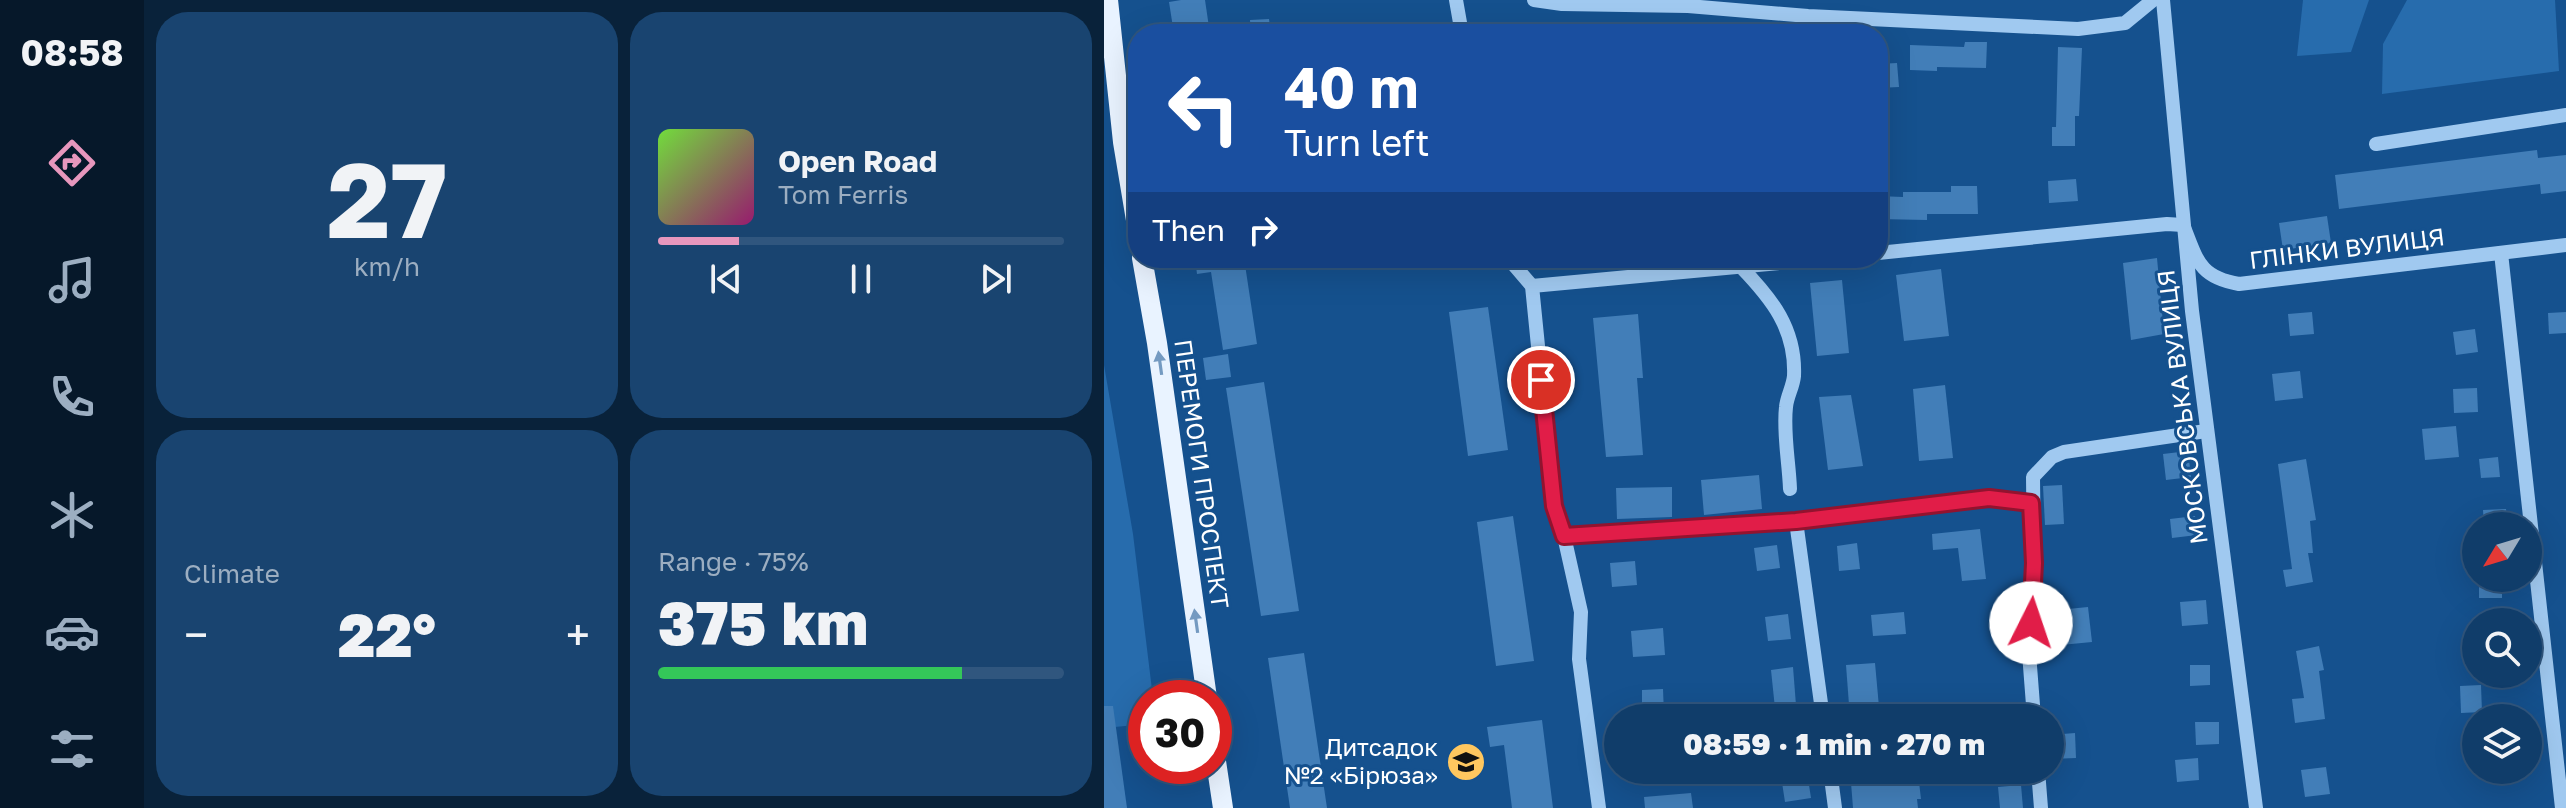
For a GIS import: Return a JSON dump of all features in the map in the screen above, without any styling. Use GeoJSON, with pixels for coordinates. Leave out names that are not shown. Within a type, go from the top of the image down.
{"type":"FeatureCollection","features":[{"type":"Feature","properties":{"kind":"main road"},"geometry":{"type":"LineString","coordinates":[[1108,0],[1128,172]]}},
{"type":"Feature","properties":{"kind":"main road","name":"ПЕРЕМОГИ ПРОСПЕКТ"},"geometry":{"type":"LineString","coordinates":[[1144,268],[1204,680]]}},
{"type":"Feature","properties":{"kind":"main road"},"geometry":{"type":"LineString","coordinates":[[1219,784],[1223,808]]}},
{"type":"Feature","properties":{"kind":"street"},"geometry":{"type":"LineString","coordinates":[[1456,0],[1460,24]]}},
{"type":"Feature","properties":{"kind":"street"},"geometry":{"type":"LineString","coordinates":[[1534,0],[1562,4],[1688,6],[1808,16],[2078,29],[2125,23],[2153,0]]}},
{"type":"Feature","properties":{"kind":"street"},"geometry":{"type":"LineString","coordinates":[[1808,16],[1811,0]]}},
{"type":"Feature","properties":{"kind":"street","name":"МОСКОВСЬКА ВУЛИЦЯ"},"geometry":{"type":"LineString","coordinates":[[2163,0],[2183,225],[2206,431],[2256,808]]}},
{"type":"Feature","properties":{"kind":"street"},"geometry":{"type":"LineString","coordinates":[[2376,144],[2566,115]]}},
{"type":"Feature","properties":{"kind":"street"},"geometry":{"type":"LineString","coordinates":[[1888,252],[2152,225],[2183,225]]}},
{"type":"Feature","properties":{"kind":"street","name":"ГЛІНКИ ВУЛИЦЯ"},"geometry":{"type":"LineString","coordinates":[[2183,225],[2201,268],[2222,281],[2239,284],[2566,245]]}},
{"type":"Feature","properties":{"kind":"street"},"geometry":{"type":"LineString","coordinates":[[2501,253],[2562,808]]}},
{"type":"Feature","properties":{"kind":"street"},"geometry":{"type":"LineString","coordinates":[[1517,268],[1532,286],[1554,506],[1581,612],[1579,659],[1599,808]]}},
{"type":"Feature","properties":{"kind":"street"},"geometry":{"type":"LineString","coordinates":[[1532,286],[1730,268]]}},
{"type":"Feature","properties":{"kind":"street"},"geometry":{"type":"LineString","coordinates":[[1742,268],[1770,296],[1784,321],[1794,355],[1794,380],[1786,406],[1790,489]]}},
{"type":"Feature","properties":{"kind":"street"},"geometry":{"type":"LineString","coordinates":[[2033,704],[2029,653],[2034,563],[2033,477],[2052,457],[2064,452],[2206,431]]}},
{"type":"Feature","properties":{"kind":"street"},"geometry":{"type":"LineString","coordinates":[[1564,536],[1796,521],[1989,498],[2031,503]]}},
{"type":"Feature","properties":{"kind":"street"},"geometry":{"type":"LineString","coordinates":[[1796,521],[1821,704]]}},
{"type":"Feature","properties":{"kind":"street"},"geometry":{"type":"LineString","coordinates":[[1832,784],[1835,808]]}},
{"type":"Feature","properties":{"kind":"street"},"geometry":{"type":"LineString","coordinates":[[2039,784],[2041,808]]}},
{"type":"Feature","properties":{"kind":"shaded area"},"geometry":{"type":"Polygon","coordinates":[[[2303,0],[2369,0],[2351,52],[2297,56],[2303,0]]]}},
{"type":"Feature","properties":{"kind":"shaded area"},"geometry":{"type":"Polygon","coordinates":[[[2407,0],[2555,0],[2559,71],[2382,94],[2383,44],[2407,0]]]}},
{"type":"Feature","properties":{"kind":"shaded area"},"geometry":{"type":"Polygon","coordinates":[[[1104,365],[1133,534],[1151,680],[1128,680],[1128,726],[1104,728],[1104,365]]]}},
{"type":"Feature","properties":{"kind":"building"},"geometry":{"type":"Polygon","coordinates":[[[1205,0],[1209,24],[1172,24],[1169,2],[1205,0]]]}},
{"type":"Feature","properties":{"kind":"building"},"geometry":{"type":"Polygon","coordinates":[[[1269,19],[1270,24],[1250,24],[1250,20],[1269,19]]]}},
{"type":"Feature","properties":{"kind":"building"},"geometry":{"type":"Polygon","coordinates":[[[1965,42],[1987,42],[1986,68],[1910,70],[1910,45],[1964,47],[1965,42]]]}},
{"type":"Feature","properties":{"kind":"building"},"geometry":{"type":"Polygon","coordinates":[[[2058,47],[2082,48],[2075,146],[2052,146],[2052,127],[2056,127],[2058,47]]]}},
{"type":"Feature","properties":{"kind":"building"},"geometry":{"type":"Polygon","coordinates":[[[1888,63],[1897,63],[1899,87],[1888,88],[1888,63]]]}},
{"type":"Feature","properties":{"kind":"building"},"geometry":{"type":"Polygon","coordinates":[[[2537,150],[2538,158],[2566,155],[2566,191],[2541,194],[2540,184],[2339,209],[2335,175],[2537,150]]]}},
{"type":"Feature","properties":{"kind":"building"},"geometry":{"type":"Polygon","coordinates":[[[2076,179],[2078,201],[2049,203],[2048,181],[2076,179]]]}},
{"type":"Feature","properties":{"kind":"building"},"geometry":{"type":"Polygon","coordinates":[[[1951,186],[1977,186],[1978,214],[1927,214],[1927,220],[1888,219],[1888,196],[1903,197],[1903,192],[1951,192],[1951,186]]]}},
{"type":"Feature","properties":{"kind":"building"},"geometry":{"type":"Polygon","coordinates":[[[2327,216],[2331,243],[2283,250],[2279,223],[2327,216]]]}},
{"type":"Feature","properties":{"kind":"building"},"geometry":{"type":"Polygon","coordinates":[[[2157,258],[2164,334],[2131,340],[2123,263],[2157,258]]]}},
{"type":"Feature","properties":{"kind":"building"},"geometry":{"type":"Polygon","coordinates":[[[1196,268],[1246,268],[1257,344],[1223,350],[1211,272],[1197,274],[1196,268]]]}},
{"type":"Feature","properties":{"kind":"building"},"geometry":{"type":"Polygon","coordinates":[[[1941,269],[1949,336],[1904,341],[1896,275],[1941,269]]]}},
{"type":"Feature","properties":{"kind":"building"},"geometry":{"type":"Polygon","coordinates":[[[1842,280],[1849,353],[1817,356],[1810,283],[1842,280]]]}},
{"type":"Feature","properties":{"kind":"building"},"geometry":{"type":"Polygon","coordinates":[[[1488,307],[1508,450],[1468,456],[1449,312],[1488,307]]]}},
{"type":"Feature","properties":{"kind":"building"},"geometry":{"type":"Polygon","coordinates":[[[2312,312],[2314,334],[2290,336],[2288,314],[2312,312]]]}},
{"type":"Feature","properties":{"kind":"building"},"geometry":{"type":"Polygon","coordinates":[[[2566,312],[2566,333],[2549,334],[2548,313],[2566,312]]]}},
{"type":"Feature","properties":{"kind":"building"},"geometry":{"type":"Polygon","coordinates":[[[1638,314],[1643,378],[1637,378],[1643,455],[1606,457],[1593,318],[1638,314]]]}},
{"type":"Feature","properties":{"kind":"building"},"geometry":{"type":"Polygon","coordinates":[[[2475,329],[2478,352],[2456,355],[2453,332],[2475,329]]]}},
{"type":"Feature","properties":{"kind":"building"},"geometry":{"type":"Polygon","coordinates":[[[1228,354],[1231,377],[1206,380],[1203,358],[1228,354]]]}},
{"type":"Feature","properties":{"kind":"building"},"geometry":{"type":"Polygon","coordinates":[[[2300,371],[2303,398],[2275,401],[2272,374],[2300,371]]]}},
{"type":"Feature","properties":{"kind":"building"},"geometry":{"type":"Polygon","coordinates":[[[1264,382],[1299,611],[1261,616],[1226,388],[1264,382]]]}},
{"type":"Feature","properties":{"kind":"building"},"geometry":{"type":"Polygon","coordinates":[[[1945,385],[1953,458],[1919,461],[1913,389],[1945,385]]]}},
{"type":"Feature","properties":{"kind":"building"},"geometry":{"type":"Polygon","coordinates":[[[2477,388],[2478,412],[2454,413],[2453,389],[2477,388]]]}},
{"type":"Feature","properties":{"kind":"building"},"geometry":{"type":"Polygon","coordinates":[[[1851,395],[1863,466],[1828,470],[1819,397],[1851,395]]]}},
{"type":"Feature","properties":{"kind":"building"},"geometry":{"type":"Polygon","coordinates":[[[2456,426],[2459,457],[2425,460],[2422,429],[2456,426]]]}},
{"type":"Feature","properties":{"kind":"building"},"geometry":{"type":"Polygon","coordinates":[[[2188,451],[2191,477],[2166,480],[2163,454],[2188,451]]]}},
{"type":"Feature","properties":{"kind":"building"},"geometry":{"type":"Polygon","coordinates":[[[2498,457],[2500,477],[2481,478],[2479,459],[2498,457]]]}},
{"type":"Feature","properties":{"kind":"building"},"geometry":{"type":"Polygon","coordinates":[[[2306,459],[2316,520],[2310,521],[2313,553],[2308,553],[2313,582],[2286,587],[2283,570],[2292,569],[2278,464],[2306,459]]]}},
{"type":"Feature","properties":{"kind":"building"},"geometry":{"type":"Polygon","coordinates":[[[1759,475],[1762,509],[1704,515],[1701,480],[1759,475]]]}},
{"type":"Feature","properties":{"kind":"building"},"geometry":{"type":"Polygon","coordinates":[[[2062,485],[2064,524],[2045,525],[2043,486],[2062,485]]]}},
{"type":"Feature","properties":{"kind":"building"},"geometry":{"type":"Polygon","coordinates":[[[1672,487],[1672,517],[1617,519],[1616,488],[1672,487]]]}},
{"type":"Feature","properties":{"kind":"building"},"geometry":{"type":"Polygon","coordinates":[[[2506,509],[2506,512],[2483,512],[2506,509]]]}},
{"type":"Feature","properties":{"kind":"building"},"geometry":{"type":"Polygon","coordinates":[[[1513,516],[1534,661],[1496,666],[1477,522],[1513,516]]]}},
{"type":"Feature","properties":{"kind":"building"},"geometry":{"type":"Polygon","coordinates":[[[2195,516],[2197,535],[2172,538],[2170,519],[2195,516]]]}},
{"type":"Feature","properties":{"kind":"building"},"geometry":{"type":"Polygon","coordinates":[[[1980,529],[1986,579],[1962,581],[1958,548],[1933,550],[1932,534],[1980,529]]]}},
{"type":"Feature","properties":{"kind":"building"},"geometry":{"type":"Polygon","coordinates":[[[1857,543],[1860,569],[1839,571],[1837,546],[1857,543]]]}},
{"type":"Feature","properties":{"kind":"building"},"geometry":{"type":"Polygon","coordinates":[[[1777,545],[1780,568],[1757,571],[1754,548],[1777,545]]]}},
{"type":"Feature","properties":{"kind":"building"},"geometry":{"type":"Polygon","coordinates":[[[1635,561],[1637,585],[1612,587],[1610,563],[1635,561]]]}},
{"type":"Feature","properties":{"kind":"building"},"geometry":{"type":"Polygon","coordinates":[[[2479,592],[2502,592],[2502,598],[2479,598],[2479,592]]]}},
{"type":"Feature","properties":{"kind":"building"},"geometry":{"type":"Polygon","coordinates":[[[2206,600],[2208,624],[2182,626],[2180,602],[2206,600]]]}},
{"type":"Feature","properties":{"kind":"building"},"geometry":{"type":"Polygon","coordinates":[[[2088,607],[2092,642],[2061,645],[2058,610],[2088,607]]]}},
{"type":"Feature","properties":{"kind":"building"},"geometry":{"type":"Polygon","coordinates":[[[1904,612],[1906,634],[1873,636],[1871,615],[1904,612]]]}},
{"type":"Feature","properties":{"kind":"building"},"geometry":{"type":"Polygon","coordinates":[[[1788,614],[1791,639],[1768,641],[1765,617],[1788,614]]]}},
{"type":"Feature","properties":{"kind":"building"},"geometry":{"type":"Polygon","coordinates":[[[1663,628],[1665,655],[1633,657],[1631,631],[1663,628]]]}},
{"type":"Feature","properties":{"kind":"building"},"geometry":{"type":"Polygon","coordinates":[[[2319,646],[2324,670],[2319,671],[2325,719],[2295,723],[2292,699],[2304,698],[2296,651],[2319,646]]]}},
{"type":"Feature","properties":{"kind":"building"},"geometry":{"type":"Polygon","coordinates":[[[1304,653],[1327,808],[1290,808],[1268,658],[1304,653]]]}},
{"type":"Feature","properties":{"kind":"building"},"geometry":{"type":"Polygon","coordinates":[[[1875,663],[1879,704],[1849,704],[1846,665],[1875,663]]]}},
{"type":"Feature","properties":{"kind":"building"},"geometry":{"type":"Polygon","coordinates":[[[2190,665],[2210,665],[2210,685],[2190,686],[2190,665]]]}},
{"type":"Feature","properties":{"kind":"building"},"geometry":{"type":"Polygon","coordinates":[[[1793,667],[1796,704],[1775,704],[1771,670],[1793,667]]]}},
{"type":"Feature","properties":{"kind":"building"},"geometry":{"type":"Polygon","coordinates":[[[2460,686],[2481,688],[2482,704],[2462,704],[2461,713],[2460,686]]]}},
{"type":"Feature","properties":{"kind":"building"},"geometry":{"type":"Polygon","coordinates":[[[1663,689],[1664,704],[1642,704],[1642,690],[1663,689]]]}},
{"type":"Feature","properties":{"kind":"building"},"geometry":{"type":"Polygon","coordinates":[[[1104,706],[1113,706],[1127,808],[1104,808],[1104,706]]]}},
{"type":"Feature","properties":{"kind":"building"},"geometry":{"type":"Polygon","coordinates":[[[1542,720],[1553,808],[1512,808],[1504,745],[1490,747],[1487,727],[1542,720]]]}},
{"type":"Feature","properties":{"kind":"building"},"geometry":{"type":"Polygon","coordinates":[[[2195,722],[2219,722],[2219,744],[2196,745],[2195,722]]]}},
{"type":"Feature","properties":{"kind":"building"},"geometry":{"type":"Polygon","coordinates":[[[2075,733],[2076,758],[2064,758],[2064,734],[2075,733]]]}},
{"type":"Feature","properties":{"kind":"building"},"geometry":{"type":"Polygon","coordinates":[[[2198,758],[2199,780],[2177,782],[2175,760],[2198,758]]]}},
{"type":"Feature","properties":{"kind":"building"},"geometry":{"type":"Polygon","coordinates":[[[2326,767],[2330,794],[2305,797],[2301,770],[2326,767]]]}},
{"type":"Feature","properties":{"kind":"building"},"geometry":{"type":"Polygon","coordinates":[[[1782,784],[1809,784],[1811,798],[1785,802],[1782,784]]]}},
{"type":"Feature","properties":{"kind":"building"},"geometry":{"type":"Polygon","coordinates":[[[1851,784],[1919,784],[1921,799],[1917,799],[1918,808],[1853,808],[1851,784]]]}},
{"type":"Feature","properties":{"kind":"building"},"geometry":{"type":"Polygon","coordinates":[[[2021,785],[2023,808],[2000,808],[1998,787],[2021,785]]]}},
{"type":"Feature","properties":{"kind":"building"},"geometry":{"type":"Polygon","coordinates":[[[1691,793],[1693,808],[1645,808],[1644,797],[1691,793]]]}},
{"type":"Feature","properties":{"kind":"place","name":"Дитсадок №2 «Бірюза»"},"geometry":{"type":"Point","coordinates":[1466,762]}},
{"type":"Feature","properties":{"kind":"route"},"geometry":{"type":"LineString","coordinates":[[1541,380],[1554,506],[1564,536],[1796,521],[1989,498],[2031,503],[2034,563],[2031,623]]}}]}
